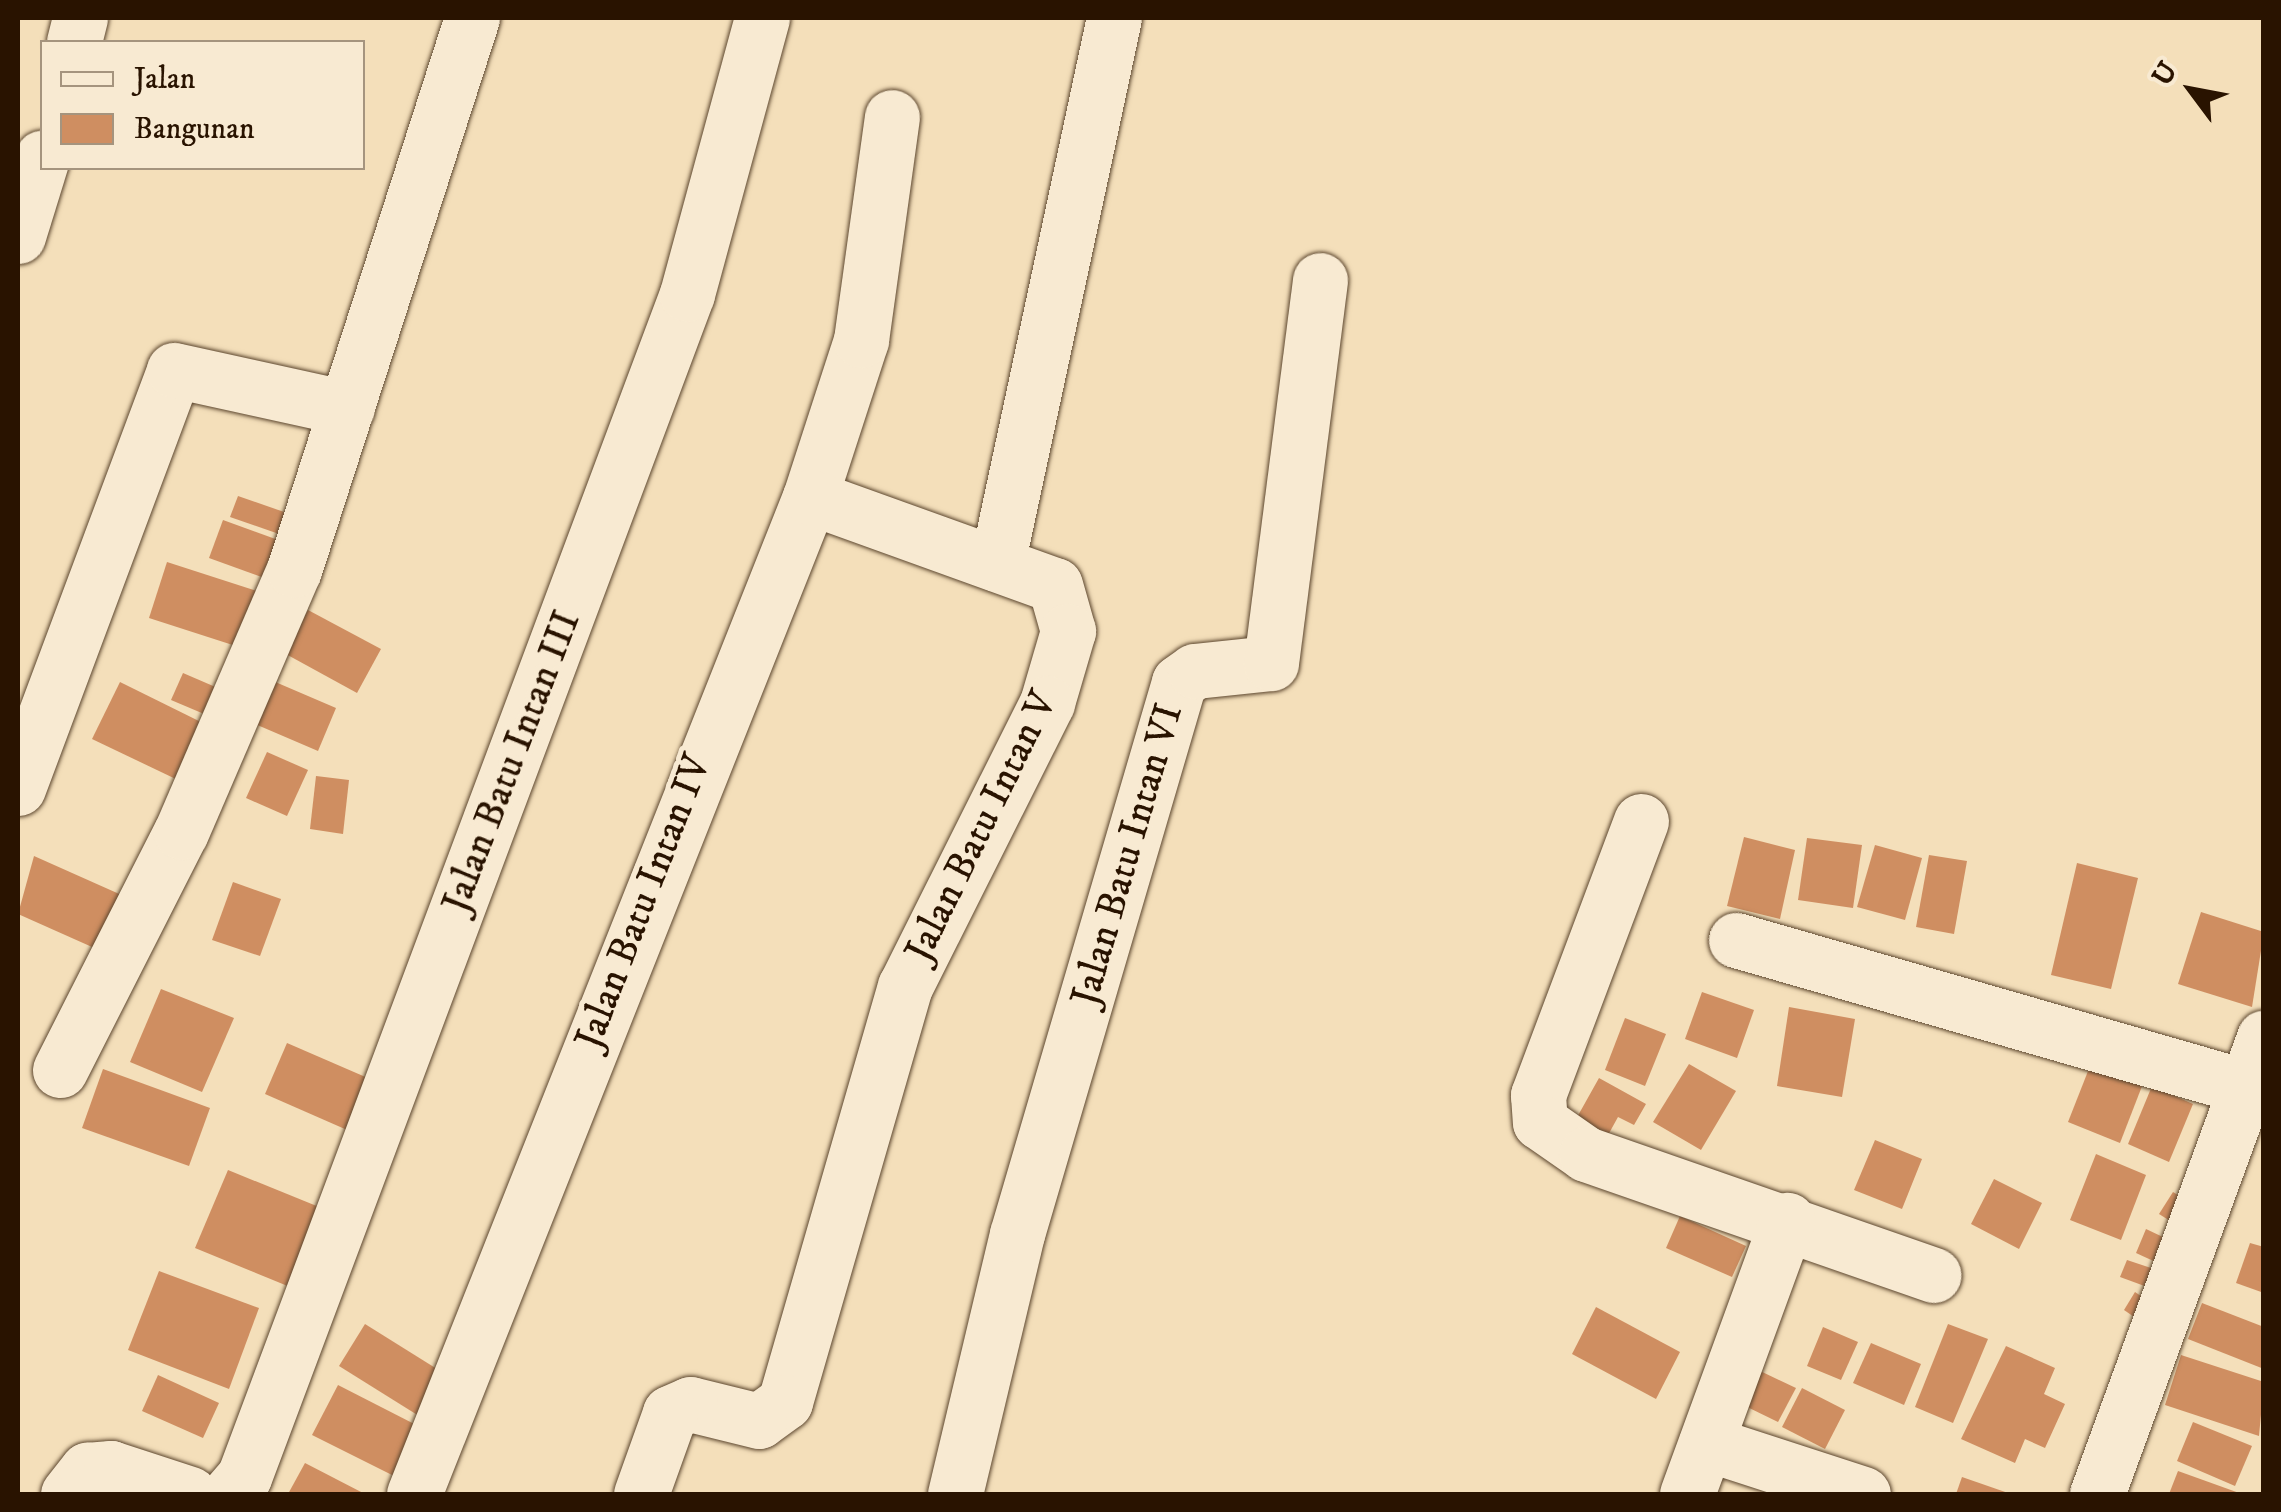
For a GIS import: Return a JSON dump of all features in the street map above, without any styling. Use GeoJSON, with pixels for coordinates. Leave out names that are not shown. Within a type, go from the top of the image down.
{"type":"FeatureCollection","features":[{"type":"Feature","properties":{"kind":"street"},"geometry":{"type":"LineString","coordinates":[[60,1070],[189,814],[294,570],[472,18]]}},
{"type":"Feature","properties":{"kind":"street","name":"Jalan Batu Intan III"},"geometry":{"type":"LineString","coordinates":[[229,1494],[244,1477],[687,294],[762,18]]}},
{"type":"Feature","properties":{"kind":"street"},"geometry":{"type":"LineString","coordinates":[[810,497],[997,564],[1114,18]]}},
{"type":"Feature","properties":{"kind":"street","name":"Jalan Batu Intan IV"},"geometry":{"type":"LineString","coordinates":[[414,1494],[810,497],[861,340],[892,117]]}},
{"type":"Feature","properties":{"kind":"street"},"geometry":{"type":"LineString","coordinates":[[18,236],[40,164]]}},
{"type":"Feature","properties":{"kind":"street","name":"Jalan Batu Intan VI"},"geometry":{"type":"LineString","coordinates":[[956,1494],[1017,1234],[1180,682],[1270,662],[1320,280]]}},
{"type":"Feature","properties":{"kind":"street"},"geometry":{"type":"LineString","coordinates":[[18,788],[174,370],[347,408]]}},
{"type":"Feature","properties":{"kind":"street","name":"Jalan Batu Intan V"},"geometry":{"type":"LineString","coordinates":[[641,1494],[670,1413],[690,1404],[759,1421],[785,1402],[905,986],[1046,704],[1068,631],[1055,585],[997,564]]}},
{"type":"Feature","properties":{"kind":"street"},"geometry":{"type":"LineString","coordinates":[[1641,822],[1538,1096],[1540,1122],[1586,1154],[1788,1220],[1934,1274]]}},
{"type":"Feature","properties":{"kind":"street"},"geometry":{"type":"LineString","coordinates":[[1736,940],[2255,1062],[2097,1494]]}},
{"type":"Feature","properties":{"kind":"street"},"geometry":{"type":"LineString","coordinates":[[1686,1494],[1788,1220]]}},
{"type":"Feature","properties":{"kind":"street"},"geometry":{"type":"LineString","coordinates":[[1706,1443],[1864,1494]]}},
{"type":"Feature","properties":{"kind":"street"},"geometry":{"type":"LineString","coordinates":[[68,1494],[86,1470],[111,1468],[190,1494]]}},
{"type":"Feature","properties":{"kind":"building"},"geometry":{"type":"Polygon","coordinates":[[[238,496],[287,513],[279,534],[230,517],[238,496]]]}},
{"type":"Feature","properties":{"kind":"building"},"geometry":{"type":"Polygon","coordinates":[[[223,520],[292,545],[278,583],[209,558],[223,520]]]}},
{"type":"Feature","properties":{"kind":"building"},"geometry":{"type":"Polygon","coordinates":[[[167,562],[260,592],[242,648],[149,618],[167,562]]]}},
{"type":"Feature","properties":{"kind":"building"},"geometry":{"type":"Polygon","coordinates":[[[308,610],[381,649],[357,693],[284,653],[308,610]]]}},
{"type":"Feature","properties":{"kind":"building"},"geometry":{"type":"Polygon","coordinates":[[[183,673],[234,695],[223,722],[171,700],[183,673]]]}},
{"type":"Feature","properties":{"kind":"building"},"geometry":{"type":"Polygon","coordinates":[[[273,681],[336,708],[318,751],[255,724],[273,681]]]}},
{"type":"Feature","properties":{"kind":"building"},"geometry":{"type":"Polygon","coordinates":[[[120,682],[209,726],[182,782],[92,739],[120,682]]]}},
{"type":"Feature","properties":{"kind":"building"},"geometry":{"type":"Polygon","coordinates":[[[267,752],[308,770],[287,816],[246,798],[267,752]]]}},
{"type":"Feature","properties":{"kind":"building"},"geometry":{"type":"Polygon","coordinates":[[[316,776],[349,780],[343,834],[310,829],[316,776]]]}},
{"type":"Feature","properties":{"kind":"building"},"geometry":{"type":"Polygon","coordinates":[[[1744,837],[1795,850],[1780,919],[1727,906],[1744,837]]]}},
{"type":"Feature","properties":{"kind":"building"},"geometry":{"type":"Polygon","coordinates":[[[1807,838],[1862,845],[1853,908],[1798,900],[1807,838]]]}},
{"type":"Feature","properties":{"kind":"building"},"geometry":{"type":"Polygon","coordinates":[[[1875,845],[1922,858],[1905,920],[1857,907],[1875,845]]]}},
{"type":"Feature","properties":{"kind":"building"},"geometry":{"type":"Polygon","coordinates":[[[1929,855],[1967,861],[1954,934],[1916,927],[1929,855]]]}},
{"type":"Feature","properties":{"kind":"building"},"geometry":{"type":"Polygon","coordinates":[[[34,856],[126,897],[101,951],[18,914],[34,856]]]}},
{"type":"Feature","properties":{"kind":"building"},"geometry":{"type":"Polygon","coordinates":[[[2077,863],[2138,878],[2111,989],[2051,975],[2077,863]]]}},
{"type":"Feature","properties":{"kind":"building"},"geometry":{"type":"Polygon","coordinates":[[[233,882],[281,899],[260,956],[212,940],[233,882]]]}},
{"type":"Feature","properties":{"kind":"building"},"geometry":{"type":"Polygon","coordinates":[[[2201,912],[2264,932],[2252,1007],[2178,984],[2201,912]]]}},
{"type":"Feature","properties":{"kind":"building"},"geometry":{"type":"Polygon","coordinates":[[[161,989],[234,1018],[202,1092],[130,1062],[161,989]]]}},
{"type":"Feature","properties":{"kind":"building"},"geometry":{"type":"Polygon","coordinates":[[[1702,992],[1754,1010],[1737,1058],[1685,1039],[1702,992]]]}},
{"type":"Feature","properties":{"kind":"building"},"geometry":{"type":"Polygon","coordinates":[[[1789,1007],[1855,1019],[1842,1097],[1777,1086],[1789,1007]]]}},
{"type":"Feature","properties":{"kind":"building"},"geometry":{"type":"Polygon","coordinates":[[[1625,1018],[1666,1034],[1645,1086],[1605,1070],[1625,1018]]]}},
{"type":"Feature","properties":{"kind":"building"},"geometry":{"type":"Polygon","coordinates":[[[287,1043],[377,1082],[354,1133],[265,1094],[287,1043]]]}},
{"type":"Feature","properties":{"kind":"building"},"geometry":{"type":"Polygon","coordinates":[[[2092,1061],[2144,1081],[2120,1143],[2068,1122],[2092,1061]]]}},
{"type":"Feature","properties":{"kind":"building"},"geometry":{"type":"Polygon","coordinates":[[[1689,1064],[1736,1091],[1701,1150],[1653,1122],[1689,1064]]]}},
{"type":"Feature","properties":{"kind":"building"},"geometry":{"type":"Polygon","coordinates":[[[103,1069],[210,1108],[189,1166],[82,1128],[103,1069]]]}},
{"type":"Feature","properties":{"kind":"building"},"geometry":{"type":"Polygon","coordinates":[[[1599,1078],[1646,1104],[1634,1125],[1618,1117],[1602,1146],[1571,1128],[1599,1078]]]}},
{"type":"Feature","properties":{"kind":"building"},"geometry":{"type":"Polygon","coordinates":[[[2152,1086],[2193,1104],[2169,1162],[2128,1144],[2152,1086]]]}},
{"type":"Feature","properties":{"kind":"building"},"geometry":{"type":"Polygon","coordinates":[[[1875,1140],[1922,1159],[1902,1209],[1854,1190],[1875,1140]]]}},
{"type":"Feature","properties":{"kind":"building"},"geometry":{"type":"Polygon","coordinates":[[[2096,1154],[2146,1175],[2121,1240],[2070,1220],[2096,1154]]]}},
{"type":"Feature","properties":{"kind":"building"},"geometry":{"type":"Polygon","coordinates":[[[228,1170],[324,1209],[290,1287],[195,1248],[228,1170]]]}},
{"type":"Feature","properties":{"kind":"building"},"geometry":{"type":"Polygon","coordinates":[[[1994,1179],[2042,1203],[2019,1249],[1971,1224],[1994,1179]]]}},
{"type":"Feature","properties":{"kind":"building"},"geometry":{"type":"Polygon","coordinates":[[[2173,1192],[2197,1207],[2183,1229],[2159,1214],[2173,1192]]]}},
{"type":"Feature","properties":{"kind":"building"},"geometry":{"type":"Polygon","coordinates":[[[1680,1216],[1746,1246],[1732,1277],[1666,1248],[1680,1216]]]}},
{"type":"Feature","properties":{"kind":"building"},"geometry":{"type":"Polygon","coordinates":[[[2146,1229],[2184,1247],[2173,1270],[2136,1253],[2146,1229]]]}},
{"type":"Feature","properties":{"kind":"building"},"geometry":{"type":"Polygon","coordinates":[[[2250,1243],[2264,1247],[2264,1293],[2236,1283],[2250,1243]]]}},
{"type":"Feature","properties":{"kind":"building"},"geometry":{"type":"Polygon","coordinates":[[[2127,1260],[2157,1270],[2150,1288],[2120,1277],[2127,1260]]]}},
{"type":"Feature","properties":{"kind":"building"},"geometry":{"type":"Polygon","coordinates":[[[159,1271],[259,1308],[229,1389],[128,1350],[159,1271]]]}},
{"type":"Feature","properties":{"kind":"building"},"geometry":{"type":"Polygon","coordinates":[[[2135,1292],[2151,1303],[2140,1321],[2124,1310],[2135,1292]]]}},
{"type":"Feature","properties":{"kind":"building"},"geometry":{"type":"Polygon","coordinates":[[[2202,1303],[2264,1327],[2264,1369],[2188,1339],[2202,1303]]]}},
{"type":"Feature","properties":{"kind":"building"},"geometry":{"type":"Polygon","coordinates":[[[1596,1307],[1680,1352],[1656,1399],[1572,1354],[1596,1307]]]}},
{"type":"Feature","properties":{"kind":"building"},"geometry":{"type":"Polygon","coordinates":[[[365,1324],[445,1374],[419,1416],[339,1366],[365,1324]]]}},
{"type":"Feature","properties":{"kind":"building"},"geometry":{"type":"Polygon","coordinates":[[[1948,1324],[1988,1339],[1953,1423],[1915,1407],[1948,1324]]]}},
{"type":"Feature","properties":{"kind":"building"},"geometry":{"type":"Polygon","coordinates":[[[1823,1327],[1858,1342],[1841,1380],[1807,1366],[1823,1327]]]}},
{"type":"Feature","properties":{"kind":"building"},"geometry":{"type":"Polygon","coordinates":[[[1871,1343],[1921,1364],[1904,1405],[1853,1383],[1871,1343]]]}},
{"type":"Feature","properties":{"kind":"building"},"geometry":{"type":"Polygon","coordinates":[[[2006,1346],[2055,1368],[2044,1394],[2065,1404],[2045,1448],[2025,1439],[2015,1463],[1961,1439],[2006,1346]]]}},
{"type":"Feature","properties":{"kind":"building"},"geometry":{"type":"Polygon","coordinates":[[[2181,1355],[2264,1382],[2259,1436],[2165,1405],[2181,1355]]]}},
{"type":"Feature","properties":{"kind":"building"},"geometry":{"type":"Polygon","coordinates":[[[1756,1369],[1796,1388],[1778,1422],[1739,1403],[1756,1369]]]}},
{"type":"Feature","properties":{"kind":"building"},"geometry":{"type":"Polygon","coordinates":[[[158,1375],[219,1403],[203,1438],[142,1411],[158,1375]]]}},
{"type":"Feature","properties":{"kind":"building"},"geometry":{"type":"Polygon","coordinates":[[[338,1385],[426,1430],[400,1479],[312,1435],[338,1385]]]}},
{"type":"Feature","properties":{"kind":"building"},"geometry":{"type":"Polygon","coordinates":[[[1802,1388],[1845,1410],[1825,1449],[1782,1427],[1802,1388]]]}},
{"type":"Feature","properties":{"kind":"building"},"geometry":{"type":"Polygon","coordinates":[[[2193,1422],[2252,1446],[2235,1486],[2177,1461],[2193,1422]]]}},
{"type":"Feature","properties":{"kind":"building"},"geometry":{"type":"Polygon","coordinates":[[[305,1463],[365,1494],[288,1494],[305,1463]]]}},
{"type":"Feature","properties":{"kind":"building"},"geometry":{"type":"Polygon","coordinates":[[[2178,1471],[2242,1494],[2169,1494],[2178,1471]]]}},
{"type":"Feature","properties":{"kind":"building"},"geometry":{"type":"Polygon","coordinates":[[[1962,1477],[2011,1494],[1956,1494],[1962,1477]]]}}]}
